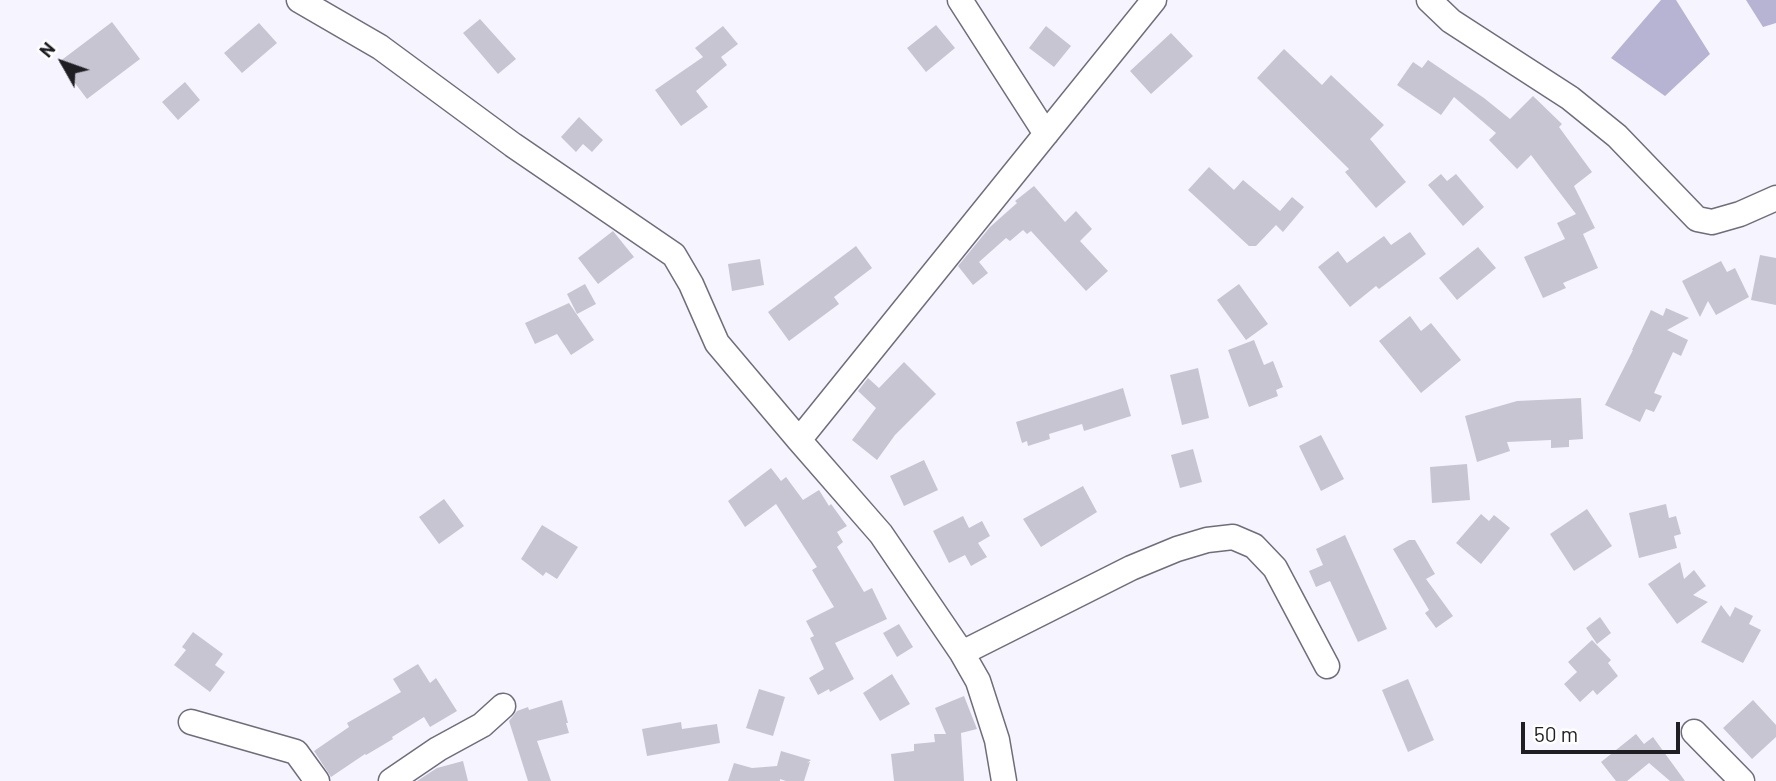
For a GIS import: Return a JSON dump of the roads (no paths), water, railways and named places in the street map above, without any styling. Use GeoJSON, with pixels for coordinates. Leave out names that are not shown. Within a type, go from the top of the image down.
{"type":"FeatureCollection","features":[{"type":"Feature","properties":{"kind":"street"},"geometry":{"type":"LineString","coordinates":[[299,0],[380,47],[513,145],[674,255],[691,284],[717,343],[881,534],[962,653],[978,681],[998,740],[1004,781]]}},
{"type":"Feature","properties":{"kind":"street"},"geometry":{"type":"LineString","coordinates":[[961,0],[1046,134]]}},
{"type":"Feature","properties":{"kind":"street"},"geometry":{"type":"LineString","coordinates":[[799,440],[1154,0]]}},
{"type":"Feature","properties":{"kind":"street"},"geometry":{"type":"LineString","coordinates":[[1429,0],[1451,21],[1570,98],[1617,136],[1697,219],[1712,222],[1740,214],[1776,198]]}},
{"type":"Feature","properties":{"kind":"street"},"geometry":{"type":"LineString","coordinates":[[962,653],[1131,568],[1177,549],[1208,540],[1233,537],[1254,546],[1275,568],[1327,666]]}},
{"type":"Feature","properties":{"kind":"street"},"geometry":{"type":"LineString","coordinates":[[391,781],[438,748],[482,725],[503,706]]}},
{"type":"Feature","properties":{"kind":"street"},"geometry":{"type":"LineString","coordinates":[[191,722],[296,752],[317,781]]}},
{"type":"Feature","properties":{"kind":"street"},"geometry":{"type":"LineString","coordinates":[[1694,732],[1742,781]]}}]}
